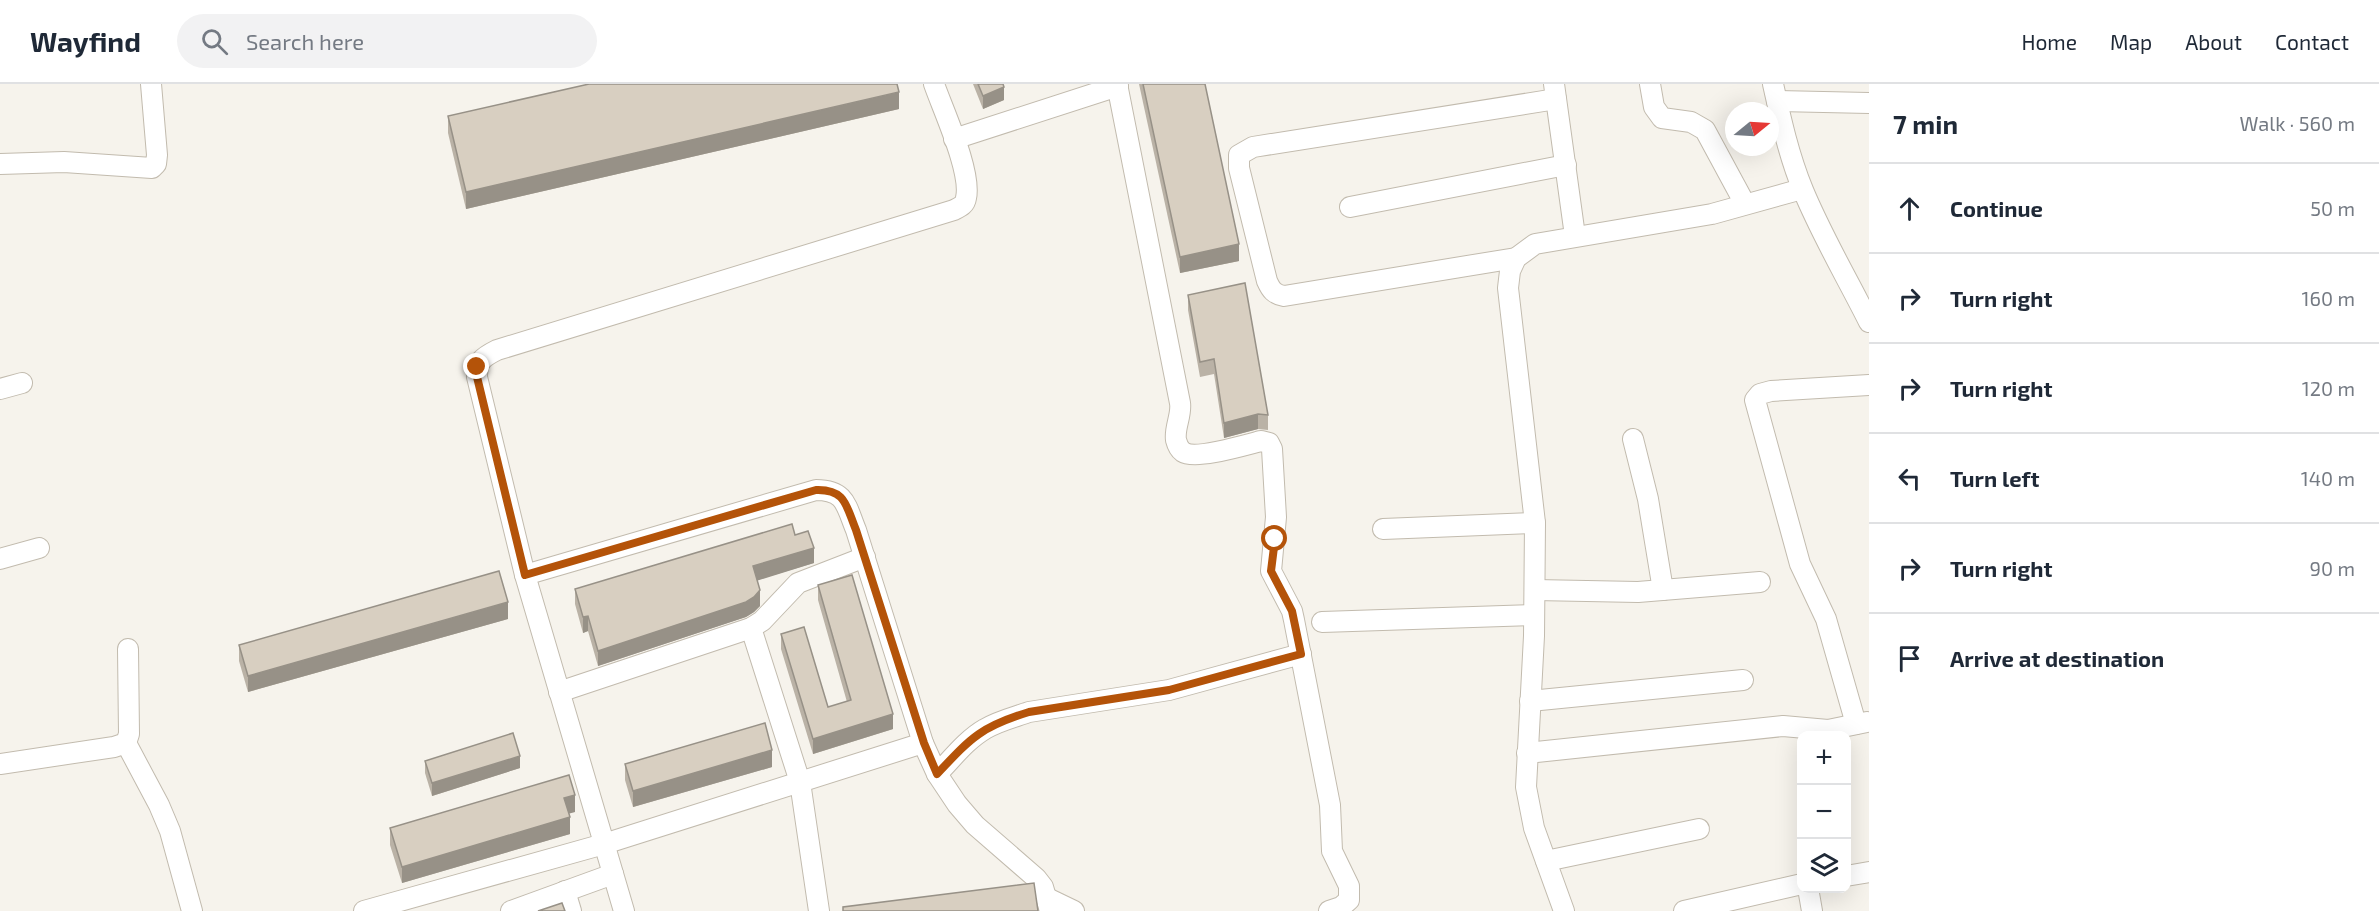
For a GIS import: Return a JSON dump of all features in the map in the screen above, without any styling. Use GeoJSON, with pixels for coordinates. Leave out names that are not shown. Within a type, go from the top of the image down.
{"type":"FeatureCollection","features":[{"type":"Feature","properties":{"kind":"street"},"geometry":{"type":"LineString","coordinates":[[0,164],[32,161],[152,168],[156,164],[157,155],[151,84]]}},
{"type":"Feature","properties":{"kind":"street"},"geometry":{"type":"LineString","coordinates":[[624,911],[525,575],[477,377],[480,360],[496,350],[954,210],[966,200],[964,169],[934,84]]}},
{"type":"Feature","properties":{"kind":"street"},"geometry":{"type":"LineString","coordinates":[[1650,84],[1654,107],[1662,118],[1691,122],[1705,130],[1745,204]]}},
{"type":"Feature","properties":{"kind":"street"},"geometry":{"type":"LineString","coordinates":[[954,139],[1117,85],[1180,403],[1176,435],[1178,445],[1183,452],[1195,454],[1261,441],[1271,445],[1276,517],[1271,571],[1292,611],[1330,805],[1332,851],[1350,891],[1349,900],[1341,907],[1329,911]]}},
{"type":"Feature","properties":{"kind":"street"},"geometry":{"type":"LineString","coordinates":[[1575,236],[1555,92],[1252,147],[1239,155],[1239,168],[1267,281],[1270,288],[1284,296],[1516,258],[1535,244],[1683,219],[1802,189]]}},
{"type":"Feature","properties":{"kind":"street"},"geometry":{"type":"LineString","coordinates":[[1869,103],[1775,93],[1788,148],[1802,189],[1827,244],[1869,322]]}},
{"type":"Feature","properties":{"kind":"street"},"geometry":{"type":"LineString","coordinates":[[1350,207],[1566,165]]}},
{"type":"Feature","properties":{"kind":"street"},"geometry":{"type":"LineString","coordinates":[[1516,258],[1510,271],[1508,288],[1535,523],[1535,590],[1526,788],[1528,806],[1564,911]]}},
{"type":"Feature","properties":{"kind":"street"},"geometry":{"type":"LineString","coordinates":[[0,389],[22,383]]}},
{"type":"Feature","properties":{"kind":"street"},"geometry":{"type":"LineString","coordinates":[[1527,753],[1783,726],[1828,730],[1863,723],[1826,619],[1800,564],[1756,411],[1755,400],[1760,394],[1771,391],[1869,385]]}},
{"type":"Feature","properties":{"kind":"street"},"geometry":{"type":"LineString","coordinates":[[1633,439],[1648,499],[1663,590]]}},
{"type":"Feature","properties":{"kind":"street"},"geometry":{"type":"LineString","coordinates":[[525,575],[816,490],[835,492],[842,497],[865,557],[924,743],[937,774],[975,825],[1036,878],[1043,887],[1048,905],[1074,911]]}},
{"type":"Feature","properties":{"kind":"street"},"geometry":{"type":"LineString","coordinates":[[1383,529],[1535,523]]}},
{"type":"Feature","properties":{"kind":"street"},"geometry":{"type":"LineString","coordinates":[[0,560],[39,548]]}},
{"type":"Feature","properties":{"kind":"street"},"geometry":{"type":"LineString","coordinates":[[559,692],[751,628],[762,621],[798,583],[865,557]]}},
{"type":"Feature","properties":{"kind":"street"},"geometry":{"type":"LineString","coordinates":[[1535,590],[1583,592],[1663,590],[1760,582]]}},
{"type":"Feature","properties":{"kind":"street"},"geometry":{"type":"LineString","coordinates":[[1322,622],[1534,615]]}},
{"type":"Feature","properties":{"kind":"street"},"geometry":{"type":"LineString","coordinates":[[751,628],[800,782],[819,911]]}},
{"type":"Feature","properties":{"kind":"street"},"geometry":{"type":"LineString","coordinates":[[128,648],[129,734],[126,743],[170,831],[192,911]]}},
{"type":"Feature","properties":{"kind":"street"},"geometry":{"type":"LineString","coordinates":[[937,774],[972,737],[987,727],[1008,718],[1029,712],[1169,690],[1301,654]]}},
{"type":"Feature","properties":{"kind":"street"},"geometry":{"type":"LineString","coordinates":[[1530,701],[1743,680]]}},
{"type":"Feature","properties":{"kind":"street"},"geometry":{"type":"LineString","coordinates":[[0,764],[114,747],[126,743]]}},
{"type":"Feature","properties":{"kind":"street"},"geometry":{"type":"LineString","coordinates":[[364,911],[604,844],[924,743]]}},
{"type":"Feature","properties":{"kind":"street"},"geometry":{"type":"LineString","coordinates":[[1546,861],[1699,829]]}},
{"type":"Feature","properties":{"kind":"street"},"geometry":{"type":"LineString","coordinates":[[1851,875],[1869,872]]}},
{"type":"Feature","properties":{"kind":"street"},"geometry":{"type":"LineString","coordinates":[[511,911],[613,874]]}},
{"type":"Feature","properties":{"kind":"street"},"geometry":{"type":"LineString","coordinates":[[1688,910],[1797,885]]}},
{"type":"Feature","properties":{"kind":"street"},"geometry":{"type":"LineString","coordinates":[[565,891],[571,911]]}},
{"type":"Feature","properties":{"kind":"street"},"geometry":{"type":"LineString","coordinates":[[1809,893],[1812,911]]}},
{"type":"Feature","properties":{"kind":"building"},"geometry":{"type":"Polygon","coordinates":[[[589,84],[897,84],[899,92],[466,192],[448,116],[589,84]]]}},
{"type":"Feature","properties":{"kind":"building"},"geometry":{"type":"Polygon","coordinates":[[[978,84],[1003,84],[1004,87],[983,96],[978,84]]]}},
{"type":"Feature","properties":{"kind":"building"},"geometry":{"type":"Polygon","coordinates":[[[1143,84],[1205,84],[1239,244],[1180,257],[1143,84]]]}},
{"type":"Feature","properties":{"kind":"building"},"geometry":{"type":"Polygon","coordinates":[[[1245,283],[1268,415],[1258,414],[1224,423],[1214,359],[1200,362],[1188,295],[1245,283]]]}},
{"type":"Feature","properties":{"kind":"building"},"geometry":{"type":"Polygon","coordinates":[[[792,524],[795,535],[808,531],[814,548],[753,566],[760,590],[754,597],[746,602],[598,651],[588,616],[583,617],[575,589],[792,524]]]}},
{"type":"Feature","properties":{"kind":"building"},"geometry":{"type":"Polygon","coordinates":[[[499,571],[508,602],[248,676],[239,645],[499,571]]]}},
{"type":"Feature","properties":{"kind":"building"},"geometry":{"type":"Polygon","coordinates":[[[852,575],[893,714],[813,739],[781,634],[804,627],[828,707],[851,700],[818,585],[852,575]]]}},
{"type":"Feature","properties":{"kind":"building"},"geometry":{"type":"Polygon","coordinates":[[[765,723],[772,750],[633,791],[625,764],[765,723]]]}},
{"type":"Feature","properties":{"kind":"building"},"geometry":{"type":"Polygon","coordinates":[[[513,733],[520,756],[432,783],[425,761],[513,733]]]}},
{"type":"Feature","properties":{"kind":"building"},"geometry":{"type":"Polygon","coordinates":[[[569,775],[575,795],[564,798],[570,817],[402,867],[390,828],[569,775]]]}},
{"type":"Feature","properties":{"kind":"building"},"geometry":{"type":"Polygon","coordinates":[[[1034,883],[1038,911],[843,911],[843,907],[1034,883]]]}},
{"type":"Feature","properties":{"kind":"building"},"geometry":{"type":"Polygon","coordinates":[[[562,903],[565,911],[538,911],[562,903]]]}},
{"type":"Feature","properties":{"kind":"route"},"geometry":{"type":"LineString","coordinates":[[477,367],[477,377],[525,575],[816,490],[835,492],[842,497],[856,530],[924,743],[937,774],[972,737],[987,727],[1008,718],[1029,712],[1169,690],[1301,654],[1292,611],[1271,571],[1275,539]]}}]}
